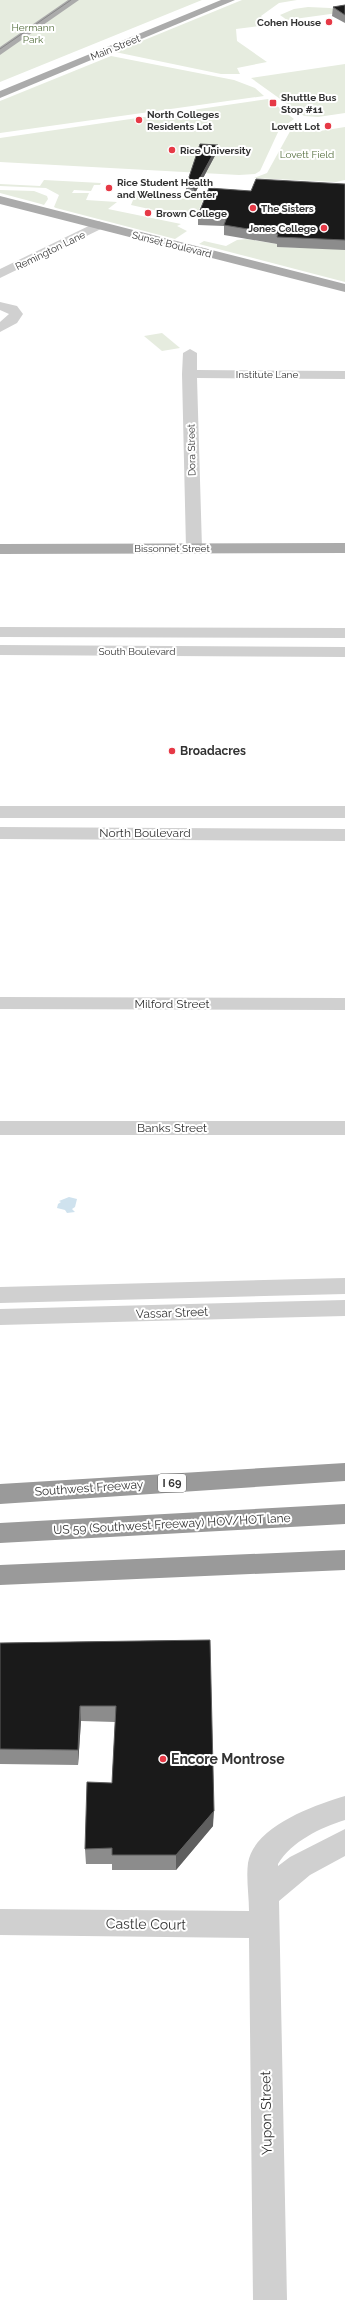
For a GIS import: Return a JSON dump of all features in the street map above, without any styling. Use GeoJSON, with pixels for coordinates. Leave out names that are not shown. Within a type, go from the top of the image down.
{"type":"FeatureCollection","features":[{"type":"Feature","properties":{"kind":"highway","name":"Southwest Freeway"},"geometry":{"type":"LineString","coordinates":[[0,1494],[345,1472]]}},
{"type":"Feature","properties":{"kind":"highway","name":"US 59 (Southwest Freeway) HOV/HOT lane"},"geometry":{"type":"LineString","coordinates":[[0,1533],[345,1514]]}},
{"type":"Feature","properties":{"kind":"highway"},"geometry":{"type":"LineString","coordinates":[[0,1575],[345,1560]]}},
{"type":"Feature","properties":{"kind":"main road"},"geometry":{"type":"LineString","coordinates":[[0,52],[74,0]]}},
{"type":"Feature","properties":{"kind":"main road","name":"Main Street"},"geometry":{"type":"LineString","coordinates":[[0,87],[214,0]]}},
{"type":"Feature","properties":{"kind":"main road","name":"Main Street"},"geometry":{"type":"LineString","coordinates":[[0,94],[230,0]]}},
{"type":"Feature","properties":{"kind":"main road","name":"Sunset Boulevard"},"geometry":{"type":"LineString","coordinates":[[0,200],[345,288]]}},
{"type":"Feature","properties":{"kind":"main road","name":"Bissonnet Street"},"geometry":{"type":"LineString","coordinates":[[0,548],[345,548]]}},
{"type":"Feature","properties":{"kind":"street","name":"Remington Lane"},"geometry":{"type":"LineString","coordinates":[[0,274],[99,225]]}},
{"type":"Feature","properties":{"kind":"street"},"geometry":{"type":"LineString","coordinates":[[0,306],[12,309],[16,314],[12,320],[0,328]]}},
{"type":"Feature","properties":{"kind":"street","name":"Dora Street"},"geometry":{"type":"LineString","coordinates":[[190,353],[189,374],[194,548]]}},
{"type":"Feature","properties":{"kind":"street","name":"Institute Lane"},"geometry":{"type":"LineString","coordinates":[[189,374],[345,375]]}},
{"type":"Feature","properties":{"kind":"street","name":"South Boulevard"},"geometry":{"type":"LineString","coordinates":[[0,632],[345,633]]}},
{"type":"Feature","properties":{"kind":"street"},"geometry":{"type":"LineString","coordinates":[[273,633],[275,652]]}},
{"type":"Feature","properties":{"kind":"street","name":"South Boulevard"},"geometry":{"type":"LineString","coordinates":[[0,650],[345,652]]}},
{"type":"Feature","properties":{"kind":"street","name":"North Boulevard"},"geometry":{"type":"LineString","coordinates":[[0,812],[345,812]]}},
{"type":"Feature","properties":{"kind":"street"},"geometry":{"type":"LineString","coordinates":[[288,812],[290,834]]}},
{"type":"Feature","properties":{"kind":"street","name":"North Boulevard"},"geometry":{"type":"LineString","coordinates":[[0,832],[345,834]]}},
{"type":"Feature","properties":{"kind":"street","name":"Milford Street"},"geometry":{"type":"LineString","coordinates":[[0,1003],[345,1004]]}},
{"type":"Feature","properties":{"kind":"street","name":"Banks Street"},"geometry":{"type":"LineString","coordinates":[[0,1128],[345,1128]]}},
{"type":"Feature","properties":{"kind":"street","name":"Vassar Street"},"geometry":{"type":"LineString","coordinates":[[0,1295],[345,1286]]}},
{"type":"Feature","properties":{"kind":"street","name":"Vassar Street"},"geometry":{"type":"LineString","coordinates":[[0,1317],[345,1308]]}},
{"type":"Feature","properties":{"kind":"street"},"geometry":{"type":"LineString","coordinates":[[262,1911],[262,1862],[267,1853],[289,1833],[304,1823],[345,1808]]}},
{"type":"Feature","properties":{"kind":"street"},"geometry":{"type":"LineString","coordinates":[[262,1911],[300,1866],[345,1842]]}},
{"type":"Feature","properties":{"kind":"street","name":"Castle Court"},"geometry":{"type":"LineString","coordinates":[[0,1922],[262,1911]]}},
{"type":"Feature","properties":{"kind":"street","name":"Yupon Street"},"geometry":{"type":"LineString","coordinates":[[262,1911],[270,2300]]}},
{"type":"Feature","properties":{"kind":"green space","name":"Hermann Park"},"geometry":{"type":"Polygon","coordinates":[[[0,0],[202,0],[0,82],[0,0]]]}},
{"type":"Feature","properties":{"kind":"green space"},"geometry":{"type":"Polygon","coordinates":[[[242,0],[297,0],[279,3],[261,16],[267,25],[236,29],[237,41],[267,62],[237,68],[240,74],[221,74],[115,52],[242,0]]]}},
{"type":"Feature","properties":{"kind":"green space"},"geometry":{"type":"Polygon","coordinates":[[[308,7],[330,8],[345,12],[287,20],[280,15],[294,9],[308,7]]]}},
{"type":"Feature","properties":{"kind":"green space"},"geometry":{"type":"Polygon","coordinates":[[[111,56],[234,80],[255,88],[264,96],[0,133],[0,101],[111,56]]]}},
{"type":"Feature","properties":{"kind":"green space"},"geometry":{"type":"Polygon","coordinates":[[[345,64],[345,113],[318,117],[304,116],[251,78],[345,64]]]}},
{"type":"Feature","properties":{"kind":"green space"},"geometry":{"type":"Polygon","coordinates":[[[268,99],[294,119],[279,130],[260,171],[255,174],[239,175],[0,162],[0,138],[268,99]]]}},
{"type":"Feature","properties":{"kind":"green space","name":"Lovett Field"},"geometry":{"type":"Polygon","coordinates":[[[308,124],[320,131],[345,127],[345,180],[336,182],[254,178],[267,173],[293,126],[308,124]]]}},
{"type":"Feature","properties":{"kind":"green space"},"geometry":{"type":"Polygon","coordinates":[[[44,180],[101,183],[100,185],[94,185],[91,191],[74,190],[72,193],[89,193],[86,200],[117,202],[108,209],[181,224],[177,226],[187,231],[175,239],[56,208],[54,207],[59,195],[46,188],[0,186],[0,184],[40,186],[44,180]]]}},
{"type":"Feature","properties":{"kind":"green space"},"geometry":{"type":"Polygon","coordinates":[[[0,190],[34,191],[47,196],[48,199],[44,205],[0,193],[0,190]]]}},
{"type":"Feature","properties":{"kind":"green space"},"geometry":{"type":"Polygon","coordinates":[[[135,195],[203,200],[196,217],[190,218],[131,205],[135,195]]]}},
{"type":"Feature","properties":{"kind":"green space"},"geometry":{"type":"Polygon","coordinates":[[[246,239],[277,244],[277,247],[345,249],[345,282],[199,244],[204,241],[226,246],[237,240],[246,239]]]}},
{"type":"Feature","properties":{"kind":"green space"},"geometry":{"type":"Polygon","coordinates":[[[162,333],[180,348],[162,351],[144,336],[162,333]]]}},
{"type":"Feature","properties":{"kind":"water"},"geometry":{"type":"Polygon","coordinates":[[[69,1197],[77,1199],[75,1207],[72,1209],[75,1212],[67,1213],[65,1210],[57,1208],[58,1204],[61,1202],[59,1201],[69,1197]]]}},
{"type":"Feature","properties":{"kind":"building"},"geometry":{"type":"Polygon","coordinates":[[[345,5],[345,15],[333,7],[345,5]]]}},
{"type":"Feature","properties":{"kind":"building"},"geometry":{"type":"Polygon","coordinates":[[[200,144],[218,145],[194,189],[186,186],[200,144]]]}},
{"type":"Feature","properties":{"kind":"building"},"geometry":{"type":"Polygon","coordinates":[[[256,179],[345,184],[345,240],[277,237],[278,234],[224,225],[227,217],[198,215],[209,188],[251,191],[256,179]]]}},
{"type":"Feature","properties":{"kind":"building","name":"Encore Montrose"},"geometry":{"type":"Polygon","coordinates":[[[210,1640],[214,1811],[176,1855],[112,1855],[112,1848],[85,1849],[87,1782],[112,1783],[116,1706],[80,1706],[78,1750],[0,1749],[0,1643],[210,1640]]]}},
{"type":"Feature","properties":{"kind":"tram line"},"geometry":{"type":"LineString","coordinates":[[0,49],[71,0]]}},
{"type":"Feature","properties":{"kind":"place","name":"Cohen House"},"geometry":{"type":"Point","coordinates":[329,22]}},
{"type":"Feature","properties":{"kind":"place","name":"Shuttle Bus Stop #11"},"geometry":{"type":"Point","coordinates":[273,103]}},
{"type":"Feature","properties":{"kind":"place","name":"North Colleges Residents Lot"},"geometry":{"type":"Point","coordinates":[139,120]}},
{"type":"Feature","properties":{"kind":"place","name":"Lovett Lot"},"geometry":{"type":"Point","coordinates":[328,126]}},
{"type":"Feature","properties":{"kind":"place","name":"Rice University"},"geometry":{"type":"Point","coordinates":[172,150]}},
{"type":"Feature","properties":{"kind":"place","name":"Rice Student Health and Wellness Center"},"geometry":{"type":"Point","coordinates":[109,188]}},
{"type":"Feature","properties":{"kind":"place","name":"The Sisters"},"geometry":{"type":"Point","coordinates":[253,208]}},
{"type":"Feature","properties":{"kind":"place","name":"Brown College"},"geometry":{"type":"Point","coordinates":[148,213]}},
{"type":"Feature","properties":{"kind":"place","name":"Jones College"},"geometry":{"type":"Point","coordinates":[324,228]}},
{"type":"Feature","properties":{"kind":"place","name":"Broadacres"},"geometry":{"type":"Point","coordinates":[172,751]}},
{"type":"Feature","properties":{"kind":"place","name":"Encore Montrose"},"geometry":{"type":"Point","coordinates":[163,1759]}}]}
